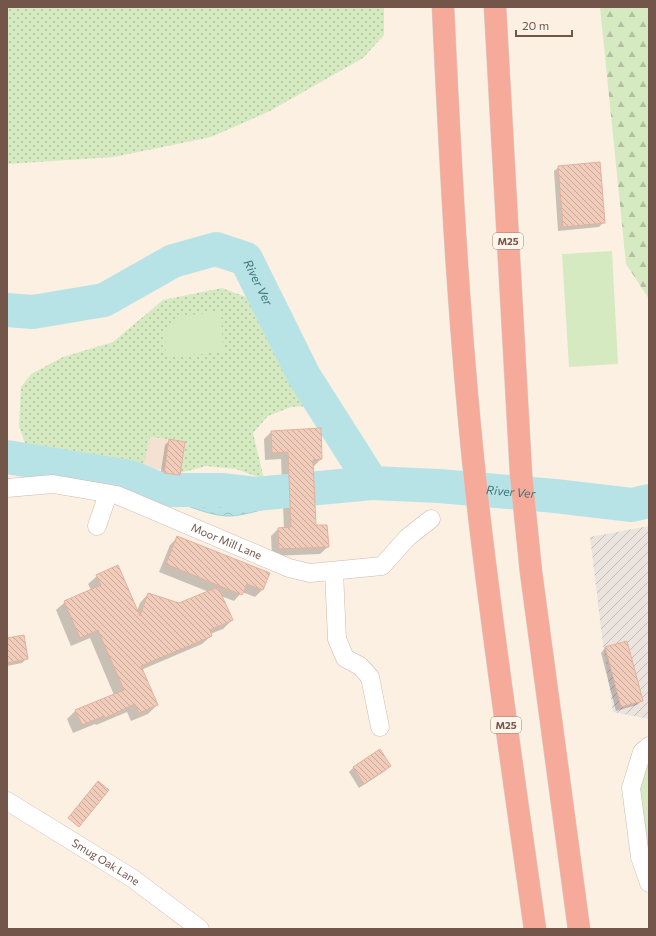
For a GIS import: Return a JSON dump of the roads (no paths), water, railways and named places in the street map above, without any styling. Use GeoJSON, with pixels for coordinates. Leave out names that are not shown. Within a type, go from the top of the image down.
{"type":"FeatureCollection","features":[{"type":"Feature","properties":{"kind":"highway","name":"M25"},"geometry":{"type":"LineString","coordinates":[[443,7],[450,157],[466,381],[475,472],[505,722],[535,929]]}},
{"type":"Feature","properties":{"kind":"highway","name":"M25"},"geometry":{"type":"LineString","coordinates":[[495,7],[521,474],[533,588],[579,929]]}},
{"type":"Feature","properties":{"kind":"street","name":"Moor Mill Lane"},"geometry":{"type":"LineString","coordinates":[[7,488],[53,484],[117,495],[289,568],[310,573],[382,566],[408,536],[431,518]]}},
{"type":"Feature","properties":{"kind":"street"},"geometry":{"type":"LineString","coordinates":[[97,526],[108,494]]}},
{"type":"Feature","properties":{"kind":"street"},"geometry":{"type":"LineString","coordinates":[[334,571],[337,639],[345,658],[360,666],[370,677],[380,727]]}},
{"type":"Feature","properties":{"kind":"street"},"geometry":{"type":"LineString","coordinates":[[649,746],[642,752],[631,788],[640,857],[649,882]]}},
{"type":"Feature","properties":{"kind":"street","name":"Smug Oak Lane"},"geometry":{"type":"LineString","coordinates":[[7,801],[132,878],[200,929]]}},
{"type":"Feature","properties":{"kind":"water"},"geometry":{"type":"Polygon","coordinates":[[[209,474],[238,477],[270,486],[271,507],[241,515],[222,516],[193,508],[156,493],[160,481],[174,482],[183,478],[209,474]]]}},
{"type":"Feature","properties":{"kind":"waterway","name":"River Ver"},"geometry":{"type":"LineString","coordinates":[[7,310],[33,312],[104,300],[173,261],[216,249],[246,259],[304,376],[372,483],[439,486],[555,496],[632,505],[649,501]]}},
{"type":"Feature","properties":{"kind":"waterway","name":"River Ver"},"geometry":{"type":"LineString","coordinates":[[7,457],[130,477],[162,490],[224,490],[256,494],[372,483]]}}]}
